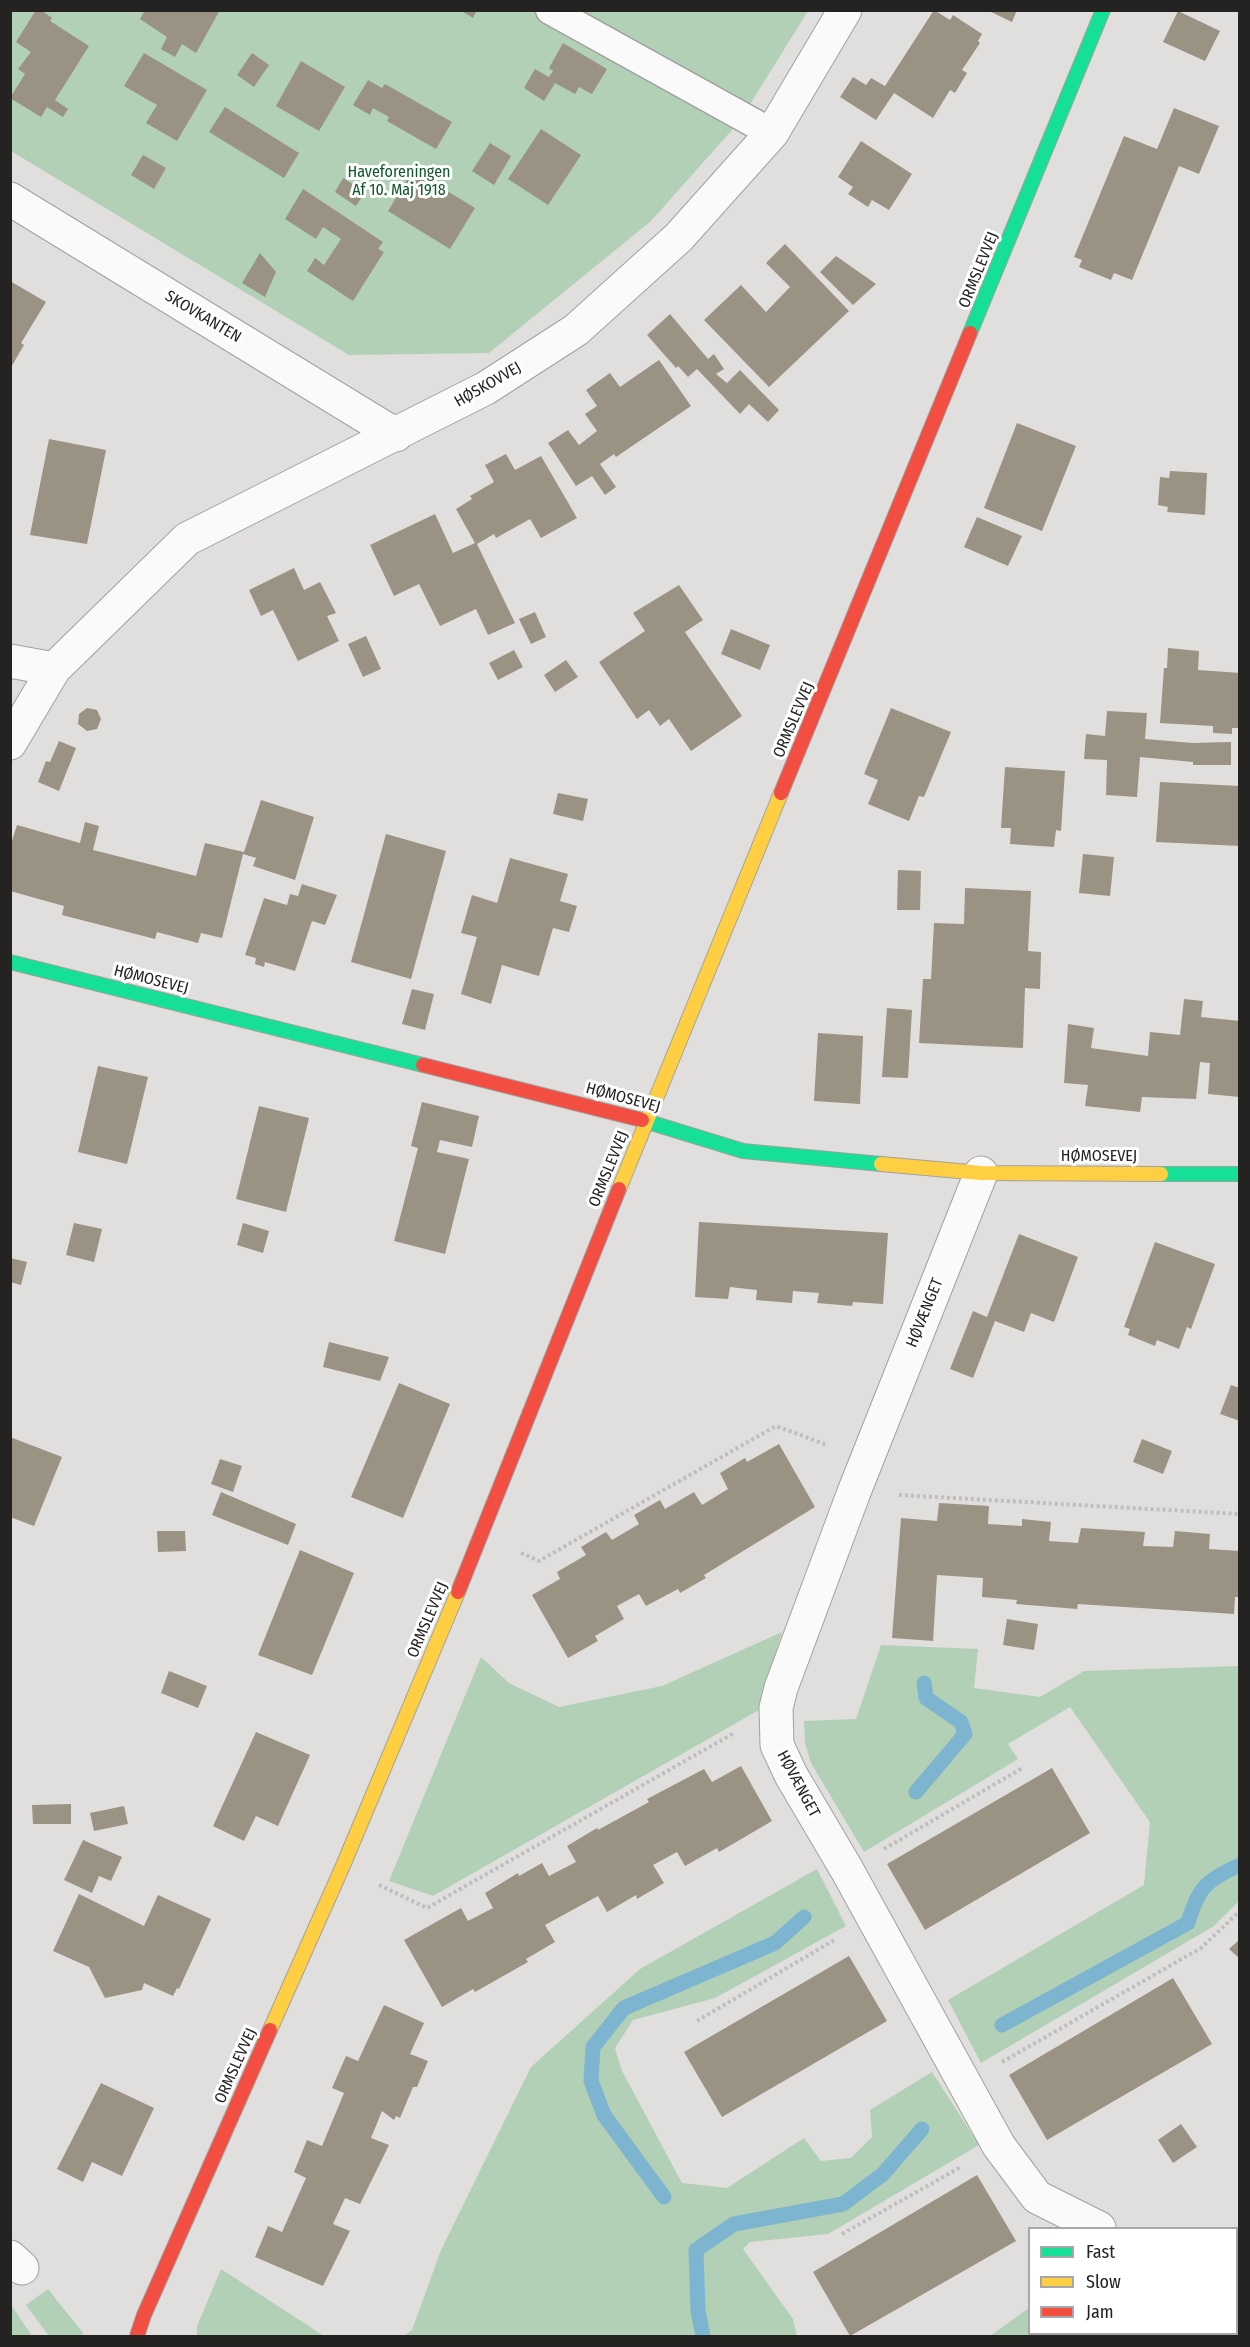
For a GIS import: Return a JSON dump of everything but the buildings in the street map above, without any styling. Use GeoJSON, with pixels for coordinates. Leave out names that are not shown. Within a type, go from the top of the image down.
{"type":"FeatureCollection","features":[{"type":"Feature","properties":{"kind":"street","name":"HØSKOVVEJ"},"geometry":{"type":"LineString","coordinates":[[10,743],[54,669],[187,539],[486,388],[576,330],[679,237],[772,133],[845,10]]}},
{"type":"Feature","properties":{"kind":"street","name":"ORMSLEVVEJ"},"geometry":{"type":"LineString","coordinates":[[137,2337],[144,2315],[342,1868],[481,1538],[646,1120],[1103,10]]}},
{"type":"Feature","properties":{"kind":"street","name":"SKOVKANTEN"},"geometry":{"type":"LineString","coordinates":[[10,199],[396,435]]}},
{"type":"Feature","properties":{"kind":"street"},"geometry":{"type":"LineString","coordinates":[[10,661],[54,669]]}},
{"type":"Feature","properties":{"kind":"street","name":"HØMOSEVEJ"},"geometry":{"type":"LineString","coordinates":[[10,962],[646,1120],[743,1151],[981,1173],[1239,1174]]}},
{"type":"Feature","properties":{"kind":"street","name":"HØVÆNGET"},"geometry":{"type":"LineString","coordinates":[[981,1173],[854,1492],[781,1688],[776,1708],[777,1745],[791,1775],[847,1870],[999,2146],[1037,2197],[1095,2227]]}},
{"type":"Feature","properties":{"kind":"lane"},"geometry":{"type":"LineString","coordinates":[[550,10],[772,133]]}},
{"type":"Feature","properties":{"kind":"path"},"geometry":{"type":"LineString","coordinates":[[481,1538],[539,1560],[776,1426],[867,1460]]}},
{"type":"Feature","properties":{"kind":"path"},"geometry":{"type":"LineString","coordinates":[[854,1492],[1239,1514]]}},
{"type":"Feature","properties":{"kind":"path"},"geometry":{"type":"LineString","coordinates":[[342,1868],[427,1908],[776,1708]]}},
{"type":"Feature","properties":{"kind":"path"},"geometry":{"type":"LineString","coordinates":[[847,1870],[1024,1767]]}},
{"type":"Feature","properties":{"kind":"path"},"geometry":{"type":"LineString","coordinates":[[965,2084],[1201,1948],[1239,1911]]}},
{"type":"Feature","properties":{"kind":"path"},"geometry":{"type":"LineString","coordinates":[[697,2021],[873,1918]]}},
{"type":"Feature","properties":{"kind":"path"},"geometry":{"type":"LineString","coordinates":[[842,2234],[999,2146]]}},
{"type":"Feature","properties":{"kind":"green space","name":"Haveforeningen Af 10. Maj 1918"},"geometry":{"type":"Polygon","coordinates":[[[10,11],[808,11],[739,122],[651,221],[489,353],[349,355],[11,151],[10,11]]]}},
{"type":"Feature","properties":{"kind":"green space"},"geometry":{"type":"Polygon","coordinates":[[[782,1632],[759,1710],[433,1896],[389,1881],[481,1657],[509,1683],[559,1707],[662,1686],[782,1632]]]}},
{"type":"Feature","properties":{"kind":"green space"},"geometry":{"type":"Polygon","coordinates":[[[881,1645],[978,1649],[974,1688],[1040,1697],[1084,1671],[1239,1666],[1239,1901],[1214,1926],[981,2063],[948,2000],[1144,1885],[1150,1822],[1070,1707],[1008,1744],[1018,1759],[864,1852],[811,1763],[805,1743],[804,1721],[856,1719],[881,1645]]]}},
{"type":"Feature","properties":{"kind":"green space"},"geometry":{"type":"Polygon","coordinates":[[[817,1869],[846,1926],[715,1998],[633,2020],[615,2048],[622,2071],[682,2183],[727,2188],[804,2138],[821,2161],[851,2158],[872,2137],[870,2110],[932,2072],[979,2145],[828,2234],[750,2242],[743,2249],[793,2319],[797,2336],[404,2336],[412,2330],[441,2250],[531,2067],[640,1969],[817,1869]]]}},
{"type":"Feature","properties":{"kind":"green space"},"geometry":{"type":"Polygon","coordinates":[[[221,2269],[324,2336],[197,2336],[197,2326],[221,2269]]]}},
{"type":"Feature","properties":{"kind":"green space"},"geometry":{"type":"Polygon","coordinates":[[[48,2289],[83,2333],[82,2336],[49,2336],[26,2305],[48,2289]]]}},
{"type":"Feature","properties":{"kind":"green space"},"geometry":{"type":"Polygon","coordinates":[[[11,2305],[32,2336],[11,2336],[11,2305]]]}},
{"type":"Feature","properties":{"kind":"green space"},"geometry":{"type":"Polygon","coordinates":[[[1028,2309],[1028,2335],[1147,2335],[990,2336],[1028,2309]]]}},
{"type":"Feature","properties":{"kind":"waterway"},"geometry":{"type":"LineString","coordinates":[[916,1792],[965,1734],[961,1722],[926,1698],[924,1683]]}},
{"type":"Feature","properties":{"kind":"waterway"},"geometry":{"type":"LineString","coordinates":[[1002,2025],[1188,1923],[1196,1901],[1205,1886],[1219,1875],[1240,1865]]}},
{"type":"Feature","properties":{"kind":"waterway"},"geometry":{"type":"LineString","coordinates":[[664,2197],[604,2115],[591,2081],[593,2047],[624,2008],[775,1943],[804,1917]]}},
{"type":"Feature","properties":{"kind":"waterway"},"geometry":{"type":"LineString","coordinates":[[703,2336],[698,2311],[696,2250],[734,2224],[843,2204],[883,2174],[922,2129]]}},
{"type":"Feature","properties":{"kind":"traffic: fast"},"geometry":{"type":"LineString","coordinates":[[970,333],[1103,10]]}},
{"type":"Feature","properties":{"kind":"traffic: fast"},"geometry":{"type":"LineString","coordinates":[[10,962],[423,1065]]}},
{"type":"Feature","properties":{"kind":"traffic: fast"},"geometry":{"type":"LineString","coordinates":[[642,1120],[743,1151],[881,1164]]}},
{"type":"Feature","properties":{"kind":"traffic: fast"},"geometry":{"type":"LineString","coordinates":[[1161,1174],[1240,1174]]}},
{"type":"Feature","properties":{"kind":"traffic: slow"},"geometry":{"type":"LineString","coordinates":[[619,1189],[781,793]]}},
{"type":"Feature","properties":{"kind":"traffic: slow"},"geometry":{"type":"LineString","coordinates":[[881,1164],[981,1173],[1161,1174]]}},
{"type":"Feature","properties":{"kind":"traffic: slow"},"geometry":{"type":"LineString","coordinates":[[270,2030],[342,1868],[458,1592]]}},
{"type":"Feature","properties":{"kind":"traffic: jam"},"geometry":{"type":"LineString","coordinates":[[781,793],[970,333]]}},
{"type":"Feature","properties":{"kind":"traffic: jam"},"geometry":{"type":"LineString","coordinates":[[423,1065],[642,1120]]}},
{"type":"Feature","properties":{"kind":"traffic: jam"},"geometry":{"type":"LineString","coordinates":[[458,1592],[619,1189]]}},
{"type":"Feature","properties":{"kind":"traffic: jam"},"geometry":{"type":"LineString","coordinates":[[137,2336],[144,2315],[270,2030]]}}]}
